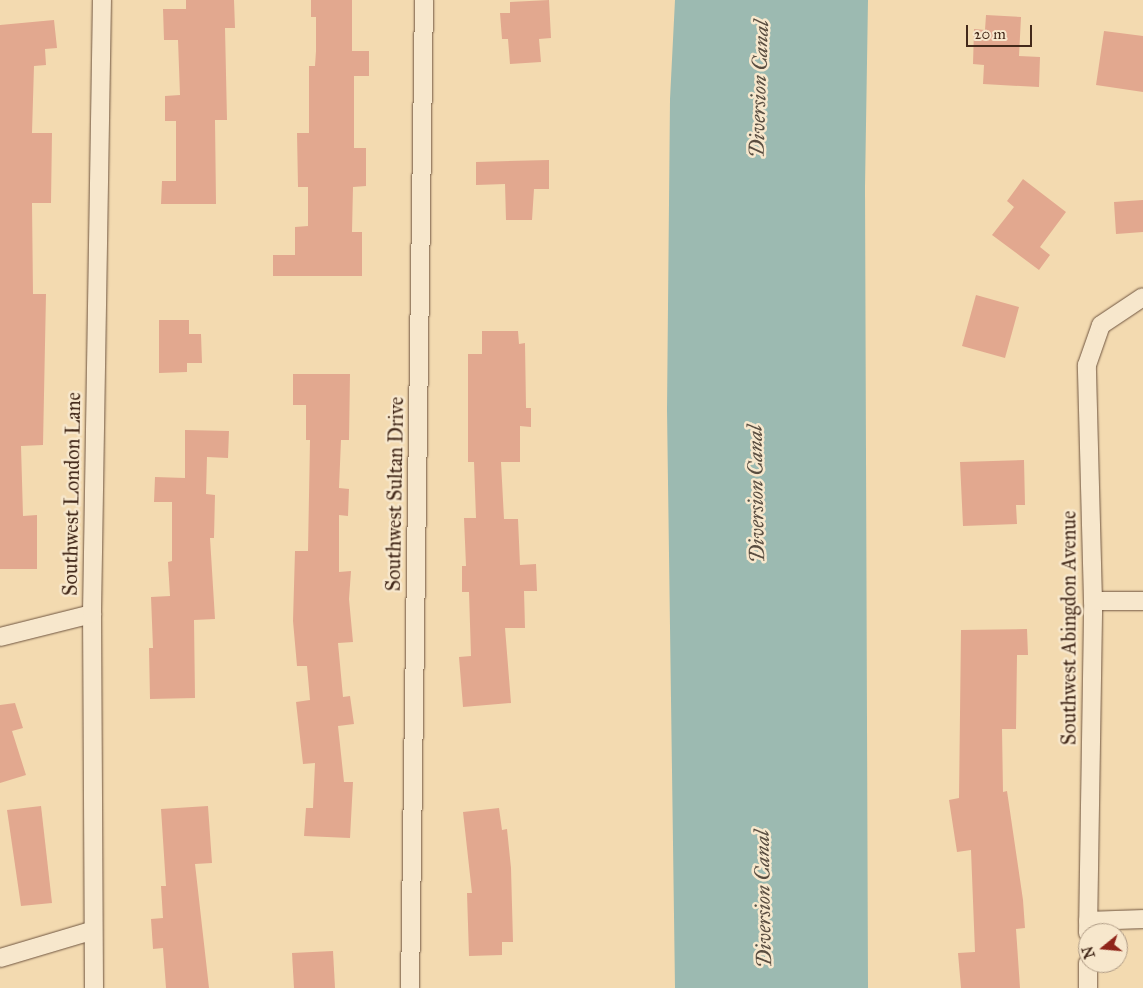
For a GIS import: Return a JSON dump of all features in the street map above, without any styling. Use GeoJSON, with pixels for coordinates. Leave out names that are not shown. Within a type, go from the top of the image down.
{"type":"FeatureCollection","features":[{"type":"Feature","properties":{"kind":"street","name":"Southwest London Lane"},"geometry":{"type":"LineString","coordinates":[[94,988],[91,931],[92,614],[102,0]]}},
{"type":"Feature","properties":{"kind":"street","name":"Southwest Sultan Drive"},"geometry":{"type":"LineString","coordinates":[[410,988],[424,0]]}},
{"type":"Feature","properties":{"kind":"street","name":"Southwest Abingdon Avenue"},"geometry":{"type":"LineString","coordinates":[[1088,923],[1093,601],[1087,365],[1101,325],[1143,297]]}},
{"type":"Feature","properties":{"kind":"street"},"geometry":{"type":"LineString","coordinates":[[1093,601],[1143,601]]}},
{"type":"Feature","properties":{"kind":"street"},"geometry":{"type":"LineString","coordinates":[[0,637],[92,614]]}},
{"type":"Feature","properties":{"kind":"street"},"geometry":{"type":"LineString","coordinates":[[1116,923],[1143,919]]}},
{"type":"Feature","properties":{"kind":"street"},"geometry":{"type":"LineString","coordinates":[[0,958],[91,931]]}},
{"type":"Feature","properties":{"kind":"street"},"geometry":{"type":"LineString","coordinates":[[1088,973],[1088,988]]}},
{"type":"Feature","properties":{"kind":"water","name":"Diversion Canal"},"geometry":{"type":"Polygon","coordinates":[[[675,0],[868,0],[865,187],[868,988],[675,988],[667,410],[670,99],[675,0]]]}},
{"type":"Feature","properties":{"kind":"building"},"geometry":{"type":"Polygon","coordinates":[[[186,0],[234,0],[235,28],[225,28],[227,120],[215,120],[216,204],[161,204],[162,181],[176,181],[176,121],[165,121],[165,96],[180,95],[178,40],[164,40],[163,9],[186,9],[186,0]]]}},
{"type":"Feature","properties":{"kind":"building"},"geometry":{"type":"Polygon","coordinates":[[[311,0],[352,0],[352,51],[369,51],[369,76],[354,76],[354,148],[366,148],[366,186],[353,187],[352,232],[362,232],[362,276],[273,276],[273,255],[295,255],[295,227],[308,226],[308,187],[298,187],[297,133],[309,133],[309,66],[315,66],[316,51],[316,17],[311,17],[311,0]]]}},
{"type":"Feature","properties":{"kind":"building"},"geometry":{"type":"Polygon","coordinates":[[[549,0],[551,38],[539,39],[541,62],[510,64],[508,39],[502,39],[500,13],[510,13],[510,2],[549,0]]]}},
{"type":"Feature","properties":{"kind":"building"},"geometry":{"type":"Polygon","coordinates":[[[986,15],[1021,17],[1019,56],[1040,57],[1039,87],[983,84],[984,65],[973,64],[974,29],[985,30],[986,15]]]}},
{"type":"Feature","properties":{"kind":"building"},"geometry":{"type":"Polygon","coordinates":[[[54,20],[57,48],[45,49],[46,65],[34,66],[32,133],[52,133],[51,203],[32,203],[33,294],[46,294],[43,445],[21,446],[23,516],[37,515],[37,569],[0,569],[0,25],[54,20]]]}},
{"type":"Feature","properties":{"kind":"building"},"geometry":{"type":"Polygon","coordinates":[[[1104,31],[1143,36],[1143,92],[1096,85],[1104,31]]]}},
{"type":"Feature","properties":{"kind":"building"},"geometry":{"type":"Polygon","coordinates":[[[549,160],[549,189],[534,189],[532,220],[506,220],[505,184],[476,185],[476,162],[549,160]]]}},
{"type":"Feature","properties":{"kind":"building"},"geometry":{"type":"Polygon","coordinates":[[[1023,179],[1066,212],[1040,247],[1050,255],[1039,270],[992,235],[1014,207],[1007,201],[1023,179]]]}},
{"type":"Feature","properties":{"kind":"building"},"geometry":{"type":"Polygon","coordinates":[[[1143,200],[1143,232],[1116,234],[1114,202],[1143,200]]]}},
{"type":"Feature","properties":{"kind":"building"},"geometry":{"type":"Polygon","coordinates":[[[976,295],[1019,307],[1005,358],[962,346],[976,295]]]}},
{"type":"Feature","properties":{"kind":"building"},"geometry":{"type":"Polygon","coordinates":[[[159,320],[189,320],[189,334],[201,334],[202,363],[187,363],[187,372],[159,373],[159,320]]]}},
{"type":"Feature","properties":{"kind":"building"},"geometry":{"type":"Polygon","coordinates":[[[482,331],[518,331],[519,344],[525,343],[526,408],[531,408],[531,427],[520,426],[520,462],[501,462],[504,519],[518,519],[520,565],[536,564],[537,591],[524,591],[525,628],[505,628],[511,703],[463,707],[459,657],[471,656],[469,592],[462,592],[462,566],[466,566],[464,518],[476,518],[474,462],[468,462],[468,354],[482,354],[482,331]]]}},
{"type":"Feature","properties":{"kind":"building"},"geometry":{"type":"Polygon","coordinates":[[[293,374],[350,374],[349,440],[341,440],[339,488],[349,489],[348,516],[339,515],[339,572],[351,571],[349,599],[353,642],[338,643],[343,697],[350,696],[354,724],[338,726],[344,782],[353,782],[350,838],[304,836],[306,808],[313,808],[315,763],[303,764],[296,702],[310,700],[307,666],[297,666],[293,621],[295,551],[308,551],[310,440],[306,440],[306,405],[293,405],[293,374]]]}},
{"type":"Feature","properties":{"kind":"building"},"geometry":{"type":"Polygon","coordinates":[[[185,430],[229,431],[228,458],[207,457],[206,494],[215,495],[214,538],[210,538],[215,619],[194,620],[195,698],[150,699],[149,648],[153,648],[151,597],[170,596],[168,562],[172,561],[172,502],[154,502],[155,477],[185,478],[185,430]]]}},
{"type":"Feature","properties":{"kind":"building"},"geometry":{"type":"Polygon","coordinates":[[[1024,460],[1025,505],[1016,505],[1017,524],[963,526],[960,462],[1024,460]]]}},
{"type":"Feature","properties":{"kind":"building"},"geometry":{"type":"Polygon","coordinates":[[[1027,629],[1028,655],[1017,655],[1016,729],[1002,729],[1003,792],[1007,791],[1023,900],[1025,928],[1016,929],[1020,988],[961,988],[958,953],[975,952],[971,850],[957,852],[949,800],[959,798],[961,630],[1027,629]]]}},
{"type":"Feature","properties":{"kind":"building"},"geometry":{"type":"Polygon","coordinates":[[[15,703],[23,728],[12,731],[26,775],[0,783],[0,705],[15,703]]]}},
{"type":"Feature","properties":{"kind":"building"},"geometry":{"type":"Polygon","coordinates":[[[41,806],[52,903],[21,906],[7,810],[41,806]]]}},
{"type":"Feature","properties":{"kind":"building"},"geometry":{"type":"Polygon","coordinates":[[[208,806],[212,863],[195,864],[209,988],[166,988],[163,948],[153,949],[151,919],[163,918],[161,886],[166,886],[161,809],[208,806]]]}},
{"type":"Feature","properties":{"kind":"building"},"geometry":{"type":"Polygon","coordinates":[[[499,808],[502,830],[507,829],[511,868],[513,942],[502,942],[502,955],[469,956],[467,893],[472,893],[463,812],[499,808]]]}},
{"type":"Feature","properties":{"kind":"building"},"geometry":{"type":"Polygon","coordinates":[[[333,951],[335,988],[294,988],[292,953],[333,951]]]}}]}
